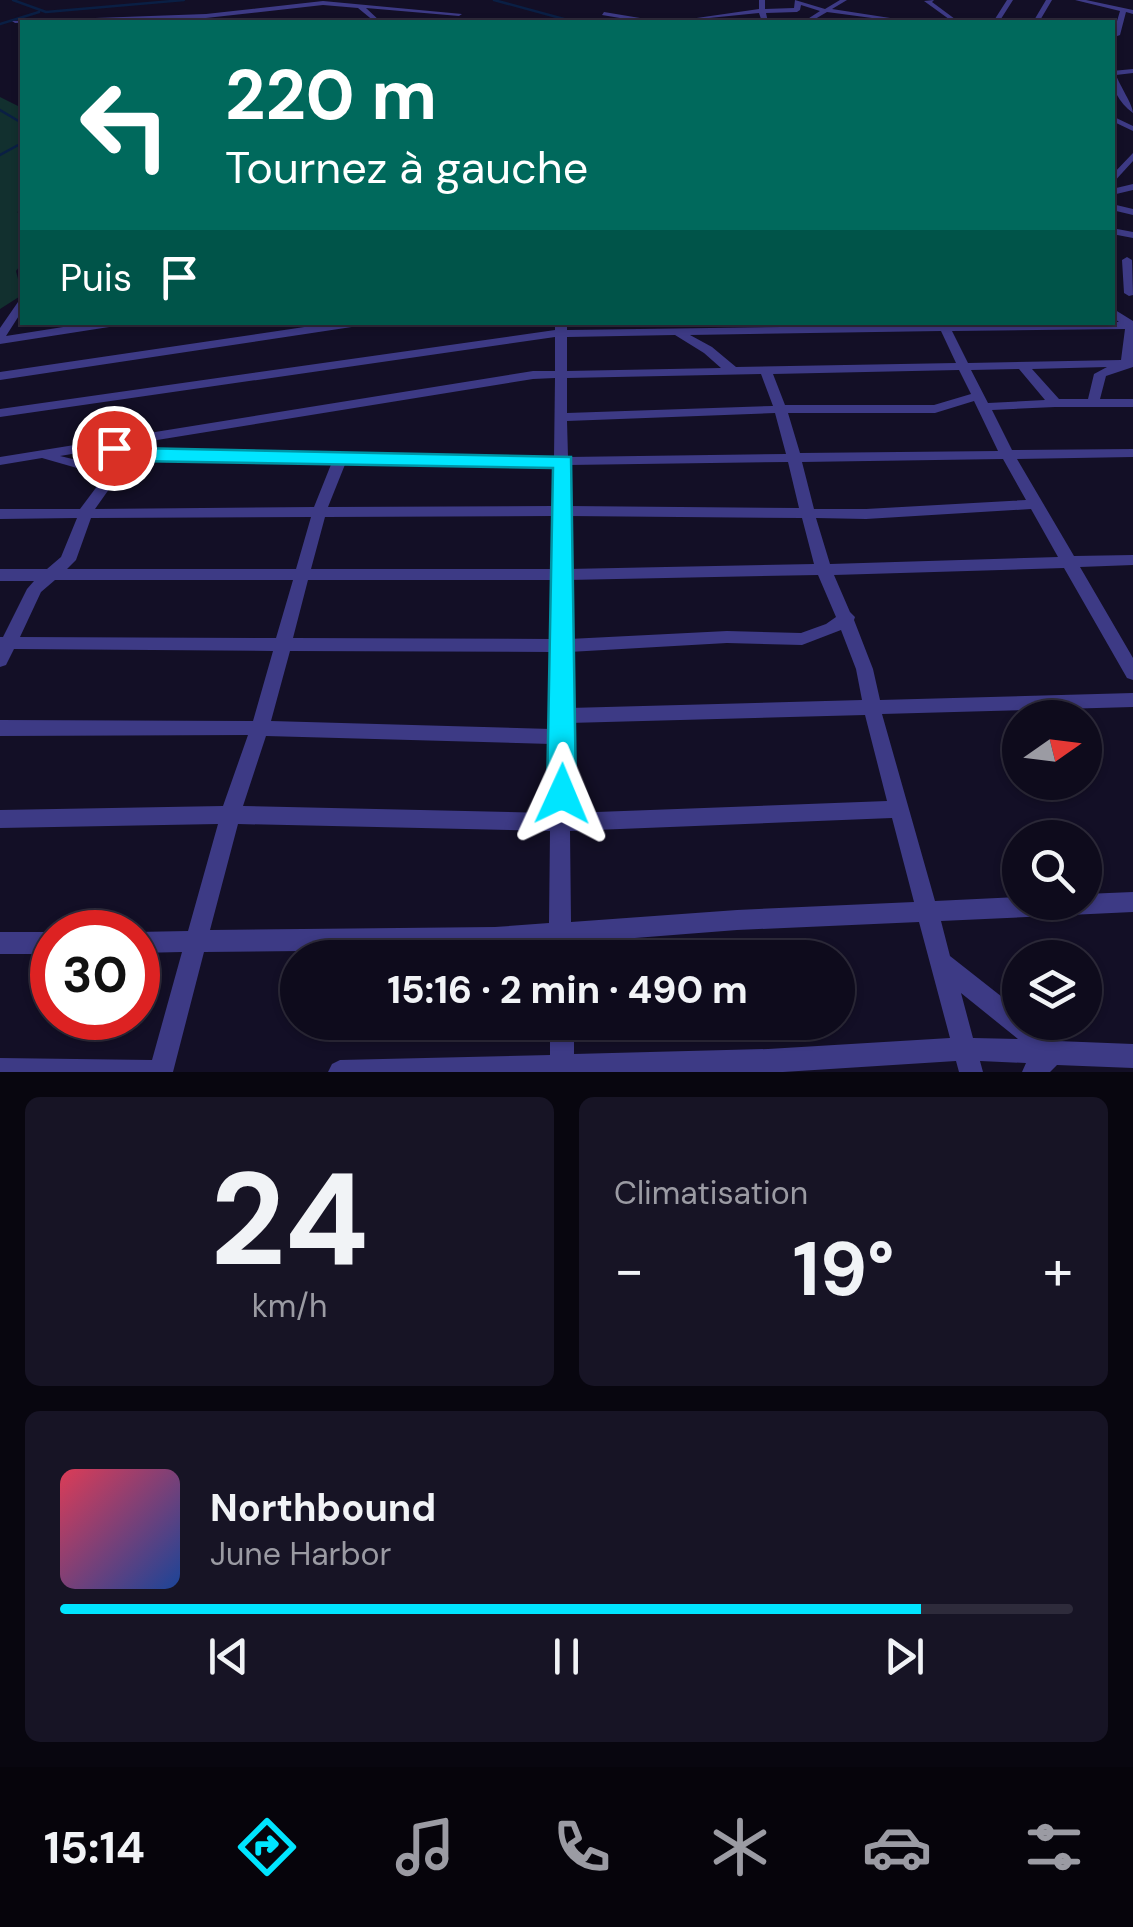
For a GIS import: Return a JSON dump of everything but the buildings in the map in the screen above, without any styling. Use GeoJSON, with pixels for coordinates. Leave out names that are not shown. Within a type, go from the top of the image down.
{"type":"FeatureCollection","features":[{"type":"Feature","properties":{"kind":"street"},"geometry":{"type":"LineString","coordinates":[[762,0],[764,20]]}},
{"type":"Feature","properties":{"kind":"street"},"geometry":{"type":"LineString","coordinates":[[807,20],[844,0]]}},
{"type":"Feature","properties":{"kind":"street"},"geometry":{"type":"LineString","coordinates":[[931,0],[927,2],[953,20]]}},
{"type":"Feature","properties":{"kind":"street"},"geometry":{"type":"LineString","coordinates":[[1078,0],[1133,12]]}},
{"type":"Feature","properties":{"kind":"street"},"geometry":{"type":"LineString","coordinates":[[98,20],[203,16],[277,3],[458,14]]}},
{"type":"Feature","properties":{"kind":"street"},"geometry":{"type":"LineString","coordinates":[[784,12],[798,4],[896,20]]}},
{"type":"Feature","properties":{"kind":"street"},"geometry":{"type":"LineString","coordinates":[[359,5],[376,20]]}},
{"type":"Feature","properties":{"kind":"street"},"geometry":{"type":"LineString","coordinates":[[858,20],[883,7]]}},
{"type":"Feature","properties":{"kind":"street"},"geometry":{"type":"LineString","coordinates":[[1115,35],[1124,10]]}},
{"type":"Feature","properties":{"kind":"street"},"geometry":{"type":"LineString","coordinates":[[688,20],[762,11],[784,12],[800,20]]}},
{"type":"Feature","properties":{"kind":"street"},"geometry":{"type":"LineString","coordinates":[[604,14],[641,20]]}},
{"type":"Feature","properties":{"kind":"street"},"geometry":{"type":"LineString","coordinates":[[5,20],[19,23]]}},
{"type":"Feature","properties":{"kind":"street"},"geometry":{"type":"LineString","coordinates":[[1115,88],[1133,92]]}},
{"type":"Feature","properties":{"kind":"street"},"geometry":{"type":"LineString","coordinates":[[1115,88],[1133,112]]}},
{"type":"Feature","properties":{"kind":"street"},"geometry":{"type":"LineString","coordinates":[[1115,178],[1133,156]]}},
{"type":"Feature","properties":{"kind":"street"},"geometry":{"type":"LineString","coordinates":[[1115,183],[1133,187],[1115,191]]}},
{"type":"Feature","properties":{"kind":"street"},"geometry":{"type":"LineString","coordinates":[[1130,261],[1131,292]]}},
{"type":"Feature","properties":{"kind":"street"},"geometry":{"type":"LineString","coordinates":[[0,313],[20,308]]}},
{"type":"Feature","properties":{"kind":"street"},"geometry":{"type":"LineString","coordinates":[[0,338],[20,308]]}},
{"type":"Feature","properties":{"kind":"street"},"geometry":{"type":"LineString","coordinates":[[0,338],[99,325]]}},
{"type":"Feature","properties":{"kind":"street"},"geometry":{"type":"LineString","coordinates":[[0,376],[345,325]]}},
{"type":"Feature","properties":{"kind":"street"},"geometry":{"type":"LineString","coordinates":[[943,325],[1035,504],[1133,673]]}},
{"type":"Feature","properties":{"kind":"street"},"geometry":{"type":"LineString","coordinates":[[0,413],[561,328],[645,328],[678,334],[943,325],[1132,325],[1130,364]]}},
{"type":"Feature","properties":{"kind":"street"},"geometry":{"type":"LineString","coordinates":[[560,940],[564,461],[561,328]]}},
{"type":"Feature","properties":{"kind":"street"},"geometry":{"type":"LineString","coordinates":[[678,334],[708,350],[734,372]]}},
{"type":"Feature","properties":{"kind":"street"},"geometry":{"type":"LineString","coordinates":[[0,461],[506,378],[1130,364]]}},
{"type":"Feature","properties":{"kind":"street"},"geometry":{"type":"LineString","coordinates":[[1093,403],[1100,374],[1130,364]]}},
{"type":"Feature","properties":{"kind":"street"},"geometry":{"type":"LineString","coordinates":[[1024,366],[1055,403]]}},
{"type":"Feature","properties":{"kind":"street"},"geometry":{"type":"LineString","coordinates":[[766,371],[797,459],[823,567],[869,674],[872,710],[967,1061]]}},
{"type":"Feature","properties":{"kind":"street"},"geometry":{"type":"LineString","coordinates":[[563,416],[782,409],[935,410],[980,402],[1133,402]]}},
{"type":"Feature","properties":{"kind":"street"},"geometry":{"type":"LineString","coordinates":[[109,442],[120,454],[340,459],[564,461],[797,459],[1008,451],[1133,453]]}},
{"type":"Feature","properties":{"kind":"street"},"geometry":{"type":"LineString","coordinates":[[0,660],[35,589],[57,574],[105,485],[105,471],[35,456]]}},
{"type":"Feature","properties":{"kind":"street"},"geometry":{"type":"LineString","coordinates":[[0,1070],[160,1072],[230,815],[260,728],[319,513],[340,459]]}},
{"type":"Feature","properties":{"kind":"street"},"geometry":{"type":"LineString","coordinates":[[0,514],[866,514],[1035,504]]}},
{"type":"Feature","properties":{"kind":"street"},"geometry":{"type":"LineString","coordinates":[[0,575],[682,574],[1133,560]]}},
{"type":"Feature","properties":{"kind":"street"},"geometry":{"type":"LineString","coordinates":[[5,644],[285,642],[562,646],[727,637],[802,640],[847,617]]}},
{"type":"Feature","properties":{"kind":"street"},"geometry":{"type":"LineString","coordinates":[[563,716],[1133,700]]}},
{"type":"Feature","properties":{"kind":"street"},"geometry":{"type":"LineString","coordinates":[[0,728],[260,728],[563,737]]}},
{"type":"Feature","properties":{"kind":"street"},"geometry":{"type":"LineString","coordinates":[[0,818],[230,815],[562,822],[899,809]]}},
{"type":"Feature","properties":{"kind":"street"},"geometry":{"type":"LineString","coordinates":[[160,942],[560,934],[1133,902]]}},
{"type":"Feature","properties":{"kind":"street"},"geometry":{"type":"LineString","coordinates":[[0,943],[30,942]]}},
{"type":"Feature","properties":{"kind":"street"},"geometry":{"type":"LineString","coordinates":[[943,964],[1052,1052]]}},
{"type":"Feature","properties":{"kind":"street"},"geometry":{"type":"LineString","coordinates":[[562,1040],[562,1069]]}},
{"type":"Feature","properties":{"kind":"street"},"geometry":{"type":"LineString","coordinates":[[1034,1072],[1052,1052]]}},
{"type":"Feature","properties":{"kind":"street"},"geometry":{"type":"LineString","coordinates":[[340,1072],[967,1061],[1052,1052],[1133,1056]]}},
{"type":"Feature","properties":{"kind":"green space"},"geometry":{"type":"Polygon","coordinates":[[[0,97],[20,107],[20,266],[16,271],[20,296],[0,309],[0,97]]]}},
{"type":"Feature","properties":{"kind":"waterway"},"geometry":{"type":"LineString","coordinates":[[13,0],[46,12],[184,0]]}},
{"type":"Feature","properties":{"kind":"waterway"},"geometry":{"type":"LineString","coordinates":[[494,0],[568,20]]}},
{"type":"Feature","properties":{"kind":"waterway"},"geometry":{"type":"LineString","coordinates":[[0,24],[39,12]]}},
{"type":"Feature","properties":{"kind":"waterway"},"geometry":{"type":"LineString","coordinates":[[0,110],[20,122]]}},
{"type":"Feature","properties":{"kind":"waterway"},"geometry":{"type":"LineString","coordinates":[[0,155],[20,144]]}},
{"type":"Feature","properties":{"kind":"route"},"geometry":{"type":"LineString","coordinates":[[114,448],[120,454],[564,461],[562,794]]}}]}
